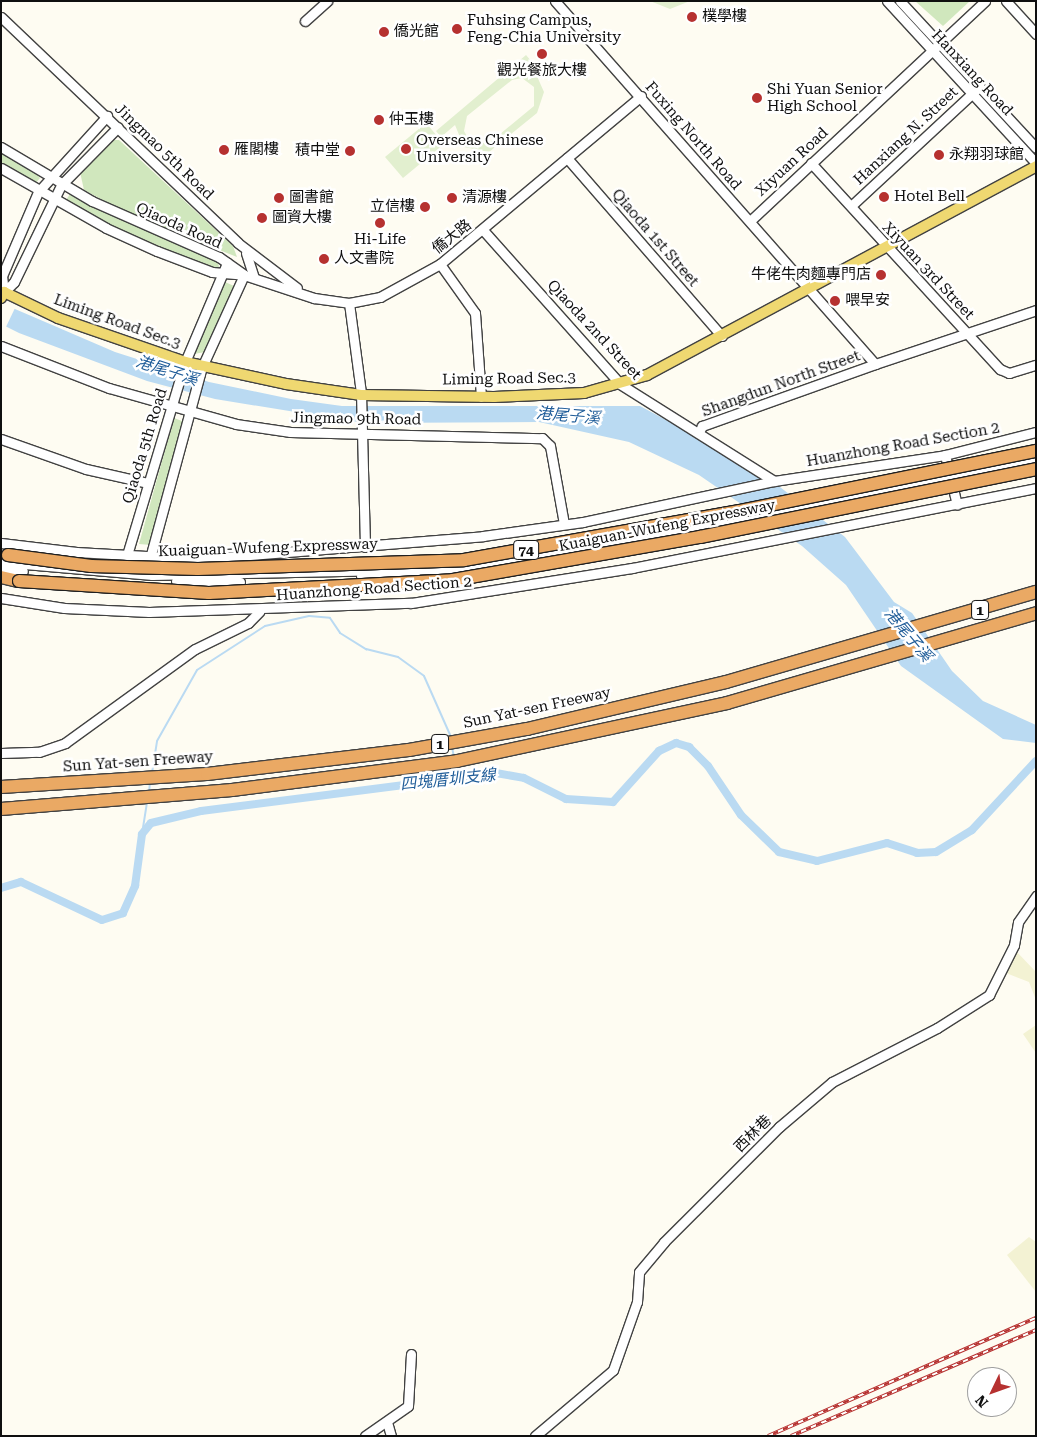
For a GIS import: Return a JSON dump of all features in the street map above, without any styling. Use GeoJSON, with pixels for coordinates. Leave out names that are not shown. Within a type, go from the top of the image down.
{"type":"FeatureCollection","features":[{"type":"Feature","properties":{"kind":"highway","name":"Kuaiguan-Wufeng Expressway"},"geometry":{"type":"LineString","coordinates":[[3,556],[91,566],[198,569],[464,560],[740,512],[1036,451]]}},
{"type":"Feature","properties":{"kind":"highway","name":"Kuaiguan-Wufeng Expressway"},"geometry":{"type":"LineString","coordinates":[[1,579],[208,593],[453,580],[700,537],[1036,469]]}},
{"type":"Feature","properties":{"kind":"highway","name":"Sun Yat-sen Freeway"},"geometry":{"type":"LineString","coordinates":[[1,787],[207,774],[409,750],[606,710],[869,642],[1036,592]]}},
{"type":"Feature","properties":{"kind":"highway","name":"1"},"geometry":{"type":"LineString","coordinates":[[1,809],[232,790],[457,761],[728,703],[882,661],[1036,613]]}},
{"type":"Feature","properties":{"kind":"main road","name":"Liming Road Sec.3"},"geometry":{"type":"LineString","coordinates":[[2,293],[58,318],[202,367],[361,395],[481,398],[565,395],[620,384],[722,336],[1036,165]]}},
{"type":"Feature","properties":{"kind":"street"},"geometry":{"type":"LineString","coordinates":[[305,21],[327,1]]}},
{"type":"Feature","properties":{"kind":"street","name":"Fuxing North Road"},"geometry":{"type":"LineString","coordinates":[[555,1],[641,96],[875,364]]}},
{"type":"Feature","properties":{"kind":"street","name":"Hanxiang Road"},"geometry":{"type":"LineString","coordinates":[[887,1],[1036,165]]}},
{"type":"Feature","properties":{"kind":"street","name":"Hanxiang Road"},"geometry":{"type":"LineString","coordinates":[[900,1],[1036,148]]}},
{"type":"Feature","properties":{"kind":"street","name":"Xiyuan Road"},"geometry":{"type":"LineString","coordinates":[[750,221],[984,1]]}},
{"type":"Feature","properties":{"kind":"street"},"geometry":{"type":"LineString","coordinates":[[1006,1],[1036,34]]}},
{"type":"Feature","properties":{"kind":"street","name":"Jingmao 5th Road"},"geometry":{"type":"LineString","coordinates":[[1,16],[238,243],[314,298]]}},
{"type":"Feature","properties":{"kind":"street","name":"Hanxiang N. Street"},"geometry":{"type":"LineString","coordinates":[[851,206],[980,87]]}},
{"type":"Feature","properties":{"kind":"street","name":"僑大路"},"geometry":{"type":"LineString","coordinates":[[244,275],[314,298],[349,303],[380,297],[440,264],[641,96]]}},
{"type":"Feature","properties":{"kind":"street"},"geometry":{"type":"LineString","coordinates":[[2,293],[2,276],[38,192],[49,177],[107,116]]}},
{"type":"Feature","properties":{"kind":"street"},"geometry":{"type":"LineString","coordinates":[[2,293],[14,282],[52,199],[61,185],[118,127]]}},
{"type":"Feature","properties":{"kind":"street","name":"Qiaoda Road"},"geometry":{"type":"LineString","coordinates":[[1,147],[61,185],[227,263],[244,275]]}},
{"type":"Feature","properties":{"kind":"street","name":"Qiaoda 1st Street"},"geometry":{"type":"LineString","coordinates":[[567,158],[722,336]]}},
{"type":"Feature","properties":{"kind":"street","name":"Xiyuan 3rd Street"},"geometry":{"type":"LineString","coordinates":[[811,163],[1004,372],[1036,365]]}},
{"type":"Feature","properties":{"kind":"street","name":"Qiaoda Road"},"geometry":{"type":"LineString","coordinates":[[1,168],[38,192],[157,251],[222,273],[244,275]]}},
{"type":"Feature","properties":{"kind":"street","name":"Qiaoda 2nd Street"},"geometry":{"type":"LineString","coordinates":[[483,230],[620,384],[774,481]]}},
{"type":"Feature","properties":{"kind":"street"},"geometry":{"type":"LineString","coordinates":[[238,243],[252,262],[254,277]]}},
{"type":"Feature","properties":{"kind":"street","name":"Qiaoda 5th Road"},"geometry":{"type":"LineString","coordinates":[[127,555],[184,362],[227,263]]}},
{"type":"Feature","properties":{"kind":"street"},"geometry":{"type":"LineString","coordinates":[[440,264],[475,313],[481,398]]}},
{"type":"Feature","properties":{"kind":"street"},"geometry":{"type":"LineString","coordinates":[[150,558],[188,412],[202,367],[244,275]]}},
{"type":"Feature","properties":{"kind":"street"},"geometry":{"type":"LineString","coordinates":[[349,303],[361,395],[365,547]]}},
{"type":"Feature","properties":{"kind":"street","name":"Shangdun North Street"},"geometry":{"type":"LineString","coordinates":[[699,432],[702,426],[875,364],[1036,310]]}},
{"type":"Feature","properties":{"kind":"street","name":"Jingmao 9th Road"},"geometry":{"type":"LineString","coordinates":[[1,346],[48,367],[188,412],[290,432],[363,432],[546,440],[564,524]]}},
{"type":"Feature","properties":{"kind":"street","name":"Huanzhong Road Section 2"},"geometry":{"type":"LineString","coordinates":[[564,524],[774,481],[944,455],[1036,432]]}},
{"type":"Feature","properties":{"kind":"street"},"geometry":{"type":"LineString","coordinates":[[1,439],[86,469],[148,483]]}},
{"type":"Feature","properties":{"kind":"street"},"geometry":{"type":"LineString","coordinates":[[944,455],[957,505],[1036,488]]}},
{"type":"Feature","properties":{"kind":"street"},"geometry":{"type":"LineString","coordinates":[[950,480],[1036,459]]}},
{"type":"Feature","properties":{"kind":"street"},"geometry":{"type":"LineString","coordinates":[[807,507],[1036,464]]}},
{"type":"Feature","properties":{"kind":"street","name":"Huanzhong Road Section 2"},"geometry":{"type":"LineString","coordinates":[[1,598],[130,612],[259,612],[475,596],[775,541],[957,505]]}},
{"type":"Feature","properties":{"kind":"street","name":"Huanzhong Road Section 2"},"geometry":{"type":"LineString","coordinates":[[3,556],[152,575],[448,569],[807,507]]}},
{"type":"Feature","properties":{"kind":"street","name":"Huanzhong Road Section 2"},"geometry":{"type":"LineString","coordinates":[[1,568],[209,582],[438,574],[530,562],[772,516],[807,507]]}},
{"type":"Feature","properties":{"kind":"street"},"geometry":{"type":"LineString","coordinates":[[1,543],[150,558],[200,559],[365,547],[564,524]]}},
{"type":"Feature","properties":{"kind":"street"},"geometry":{"type":"LineString","coordinates":[[1,753],[39,752],[65,743],[195,649],[248,623],[259,612]]}},
{"type":"Feature","properties":{"kind":"street","name":"西林巷"},"geometry":{"type":"LineString","coordinates":[[535,1436],[613,1370],[637,1302],[639,1272],[670,1236],[789,1118],[832,1082],[986,998],[1014,945],[1018,922],[1036,896]]}},
{"type":"Feature","properties":{"kind":"street"},"geometry":{"type":"LineString","coordinates":[[365,1436],[387,1422],[410,1402],[410,1354]]}},
{"type":"Feature","properties":{"kind":"street"},"geometry":{"type":"LineString","coordinates":[[387,1422],[391,1436]]}},
{"type":"Feature","properties":{"kind":"green space"},"geometry":{"type":"Polygon","coordinates":[[[650,1],[690,1],[670,9],[650,1]]]}},
{"type":"Feature","properties":{"kind":"green space"},"geometry":{"type":"Polygon","coordinates":[[[915,1],[970,1],[943,26],[915,1]]]}},
{"type":"Feature","properties":{"kind":"green space"},"geometry":{"type":"Polygon","coordinates":[[[526,55],[532,62],[523,70],[536,74],[544,92],[537,113],[489,152],[464,147],[455,125],[441,137],[436,131],[526,55]],[[522,78],[512,80],[467,116],[464,131],[469,140],[488,144],[534,106],[534,87],[522,78]]]}},
{"type":"Feature","properties":{"kind":"green space"},"geometry":{"type":"Polygon","coordinates":[[[426,123],[444,144],[403,178],[385,157],[426,123]]]}},
{"type":"Feature","properties":{"kind":"green space"},"geometry":{"type":"Polygon","coordinates":[[[112,140],[119,140],[233,246],[237,257],[127,213],[84,190],[80,172],[112,140]]]}},
{"type":"Feature","properties":{"kind":"green space"},"geometry":{"type":"Polygon","coordinates":[[[1,152],[33,170],[40,178],[35,184],[1,164],[1,152]]]}},
{"type":"Feature","properties":{"kind":"green space"},"geometry":{"type":"Polygon","coordinates":[[[70,194],[217,259],[219,267],[217,270],[111,227],[66,200],[70,194]]]}},
{"type":"Feature","properties":{"kind":"green space"},"geometry":{"type":"Polygon","coordinates":[[[225,282],[234,286],[234,292],[206,352],[193,354],[225,282]]]}},
{"type":"Feature","properties":{"kind":"green space"},"geometry":{"type":"Polygon","coordinates":[[[174,418],[182,421],[182,426],[151,545],[139,544],[174,418]]]}},
{"type":"Feature","properties":{"kind":"green space"},"geometry":{"type":"Polygon","coordinates":[[[1015,950],[1036,972],[1036,1000],[1029,982],[1006,973],[1015,950]]]}},
{"type":"Feature","properties":{"kind":"green space"},"geometry":{"type":"Polygon","coordinates":[[[1036,1025],[1036,1053],[1023,1034],[1036,1025]]]}},
{"type":"Feature","properties":{"kind":"green space"},"geometry":{"type":"Polygon","coordinates":[[[1029,1237],[1036,1242],[1036,1292],[1007,1255],[1029,1237]]]}},
{"type":"Feature","properties":{"kind":"water","name":"港尾子溪"},"geometry":{"type":"Polygon","coordinates":[[[1,303],[115,352],[209,382],[291,399],[342,406],[640,406],[754,467],[845,537],[894,602],[912,613],[952,671],[983,701],[1036,725],[1036,743],[1003,739],[901,666],[846,585],[802,546],[699,475],[629,442],[539,422],[363,423],[215,399],[147,381],[19,333],[1,324],[1,303]]]}},
{"type":"Feature","properties":{"kind":"pier"},"geometry":{"type":"Polygon","coordinates":[[[1,301],[15,308],[5,329],[1,327],[1,301]]]}},
{"type":"Feature","properties":{"kind":"waterway"},"geometry":{"type":"LineString","coordinates":[[152,773],[157,741],[197,670],[265,626],[309,616],[330,618],[340,633],[366,649],[398,657],[424,676],[451,737]]}},
{"type":"Feature","properties":{"kind":"waterway","name":"四塊厝圳支線"},"geometry":{"type":"LineString","coordinates":[[1,888],[21,882],[102,920],[123,913],[135,886],[142,834],[151,823],[201,811],[496,773],[524,778],[566,799],[613,802],[659,751],[676,743],[689,747],[708,766],[741,815],[779,852],[817,861],[887,843],[917,853],[936,852],[972,830],[1036,761]]}},
{"type":"Feature","properties":{"kind":"waterway"},"geometry":{"type":"LineString","coordinates":[[452,747],[454,757]]}},
{"type":"Feature","properties":{"kind":"waterway"},"geometry":{"type":"LineString","coordinates":[[456,766],[458,778]]}},
{"type":"Feature","properties":{"kind":"waterway"},"geometry":{"type":"LineString","coordinates":[[149,793],[150,782]]}},
{"type":"Feature","properties":{"kind":"waterway"},"geometry":{"type":"LineString","coordinates":[[142,834],[147,802]]}},
{"type":"Feature","properties":{"kind":"railway"},"geometry":{"type":"LineString","coordinates":[[768,1436],[1036,1318]]}},
{"type":"Feature","properties":{"kind":"railway"},"geometry":{"type":"LineString","coordinates":[[791,1436],[1036,1330]]}},
{"type":"Feature","properties":{"kind":"place","name":"樸學樓"},"geometry":{"type":"Point","coordinates":[692,17]}},
{"type":"Feature","properties":{"kind":"place","name":"Fuhsing Campus, Feng-Chia University"},"geometry":{"type":"Point","coordinates":[457,29]}},
{"type":"Feature","properties":{"kind":"place","name":"僑光館"},"geometry":{"type":"Point","coordinates":[384,32]}},
{"type":"Feature","properties":{"kind":"place","name":"觀光餐旅大樓"},"geometry":{"type":"Point","coordinates":[542,54]}},
{"type":"Feature","properties":{"kind":"place","name":"Shi Yuan Senior High School"},"geometry":{"type":"Point","coordinates":[757,98]}},
{"type":"Feature","properties":{"kind":"place","name":"仲玉樓"},"geometry":{"type":"Point","coordinates":[379,120]}},
{"type":"Feature","properties":{"kind":"place","name":"Overseas Chinese University"},"geometry":{"type":"Point","coordinates":[406,149]}},
{"type":"Feature","properties":{"kind":"place","name":"雁閣樓"},"geometry":{"type":"Point","coordinates":[224,150]}},
{"type":"Feature","properties":{"kind":"place","name":"積中堂"},"geometry":{"type":"Point","coordinates":[350,151]}},
{"type":"Feature","properties":{"kind":"place","name":"永翔羽球館"},"geometry":{"type":"Point","coordinates":[939,155]}},
{"type":"Feature","properties":{"kind":"place","name":"Hotel Bell"},"geometry":{"type":"Point","coordinates":[884,197]}},
{"type":"Feature","properties":{"kind":"place","name":"圖書館"},"geometry":{"type":"Point","coordinates":[279,198]}},
{"type":"Feature","properties":{"kind":"place","name":"清源樓"},"geometry":{"type":"Point","coordinates":[452,198]}},
{"type":"Feature","properties":{"kind":"place","name":"立信樓"},"geometry":{"type":"Point","coordinates":[425,207]}},
{"type":"Feature","properties":{"kind":"place","name":"圖資大樓"},"geometry":{"type":"Point","coordinates":[262,218]}},
{"type":"Feature","properties":{"kind":"place","name":"Hi-Life"},"geometry":{"type":"Point","coordinates":[380,223]}},
{"type":"Feature","properties":{"kind":"place","name":"人文書院"},"geometry":{"type":"Point","coordinates":[324,259]}},
{"type":"Feature","properties":{"kind":"place","name":"牛佬牛肉麵專門店"},"geometry":{"type":"Point","coordinates":[881,275]}},
{"type":"Feature","properties":{"kind":"place","name":"喂早安"},"geometry":{"type":"Point","coordinates":[835,301]}}]}
